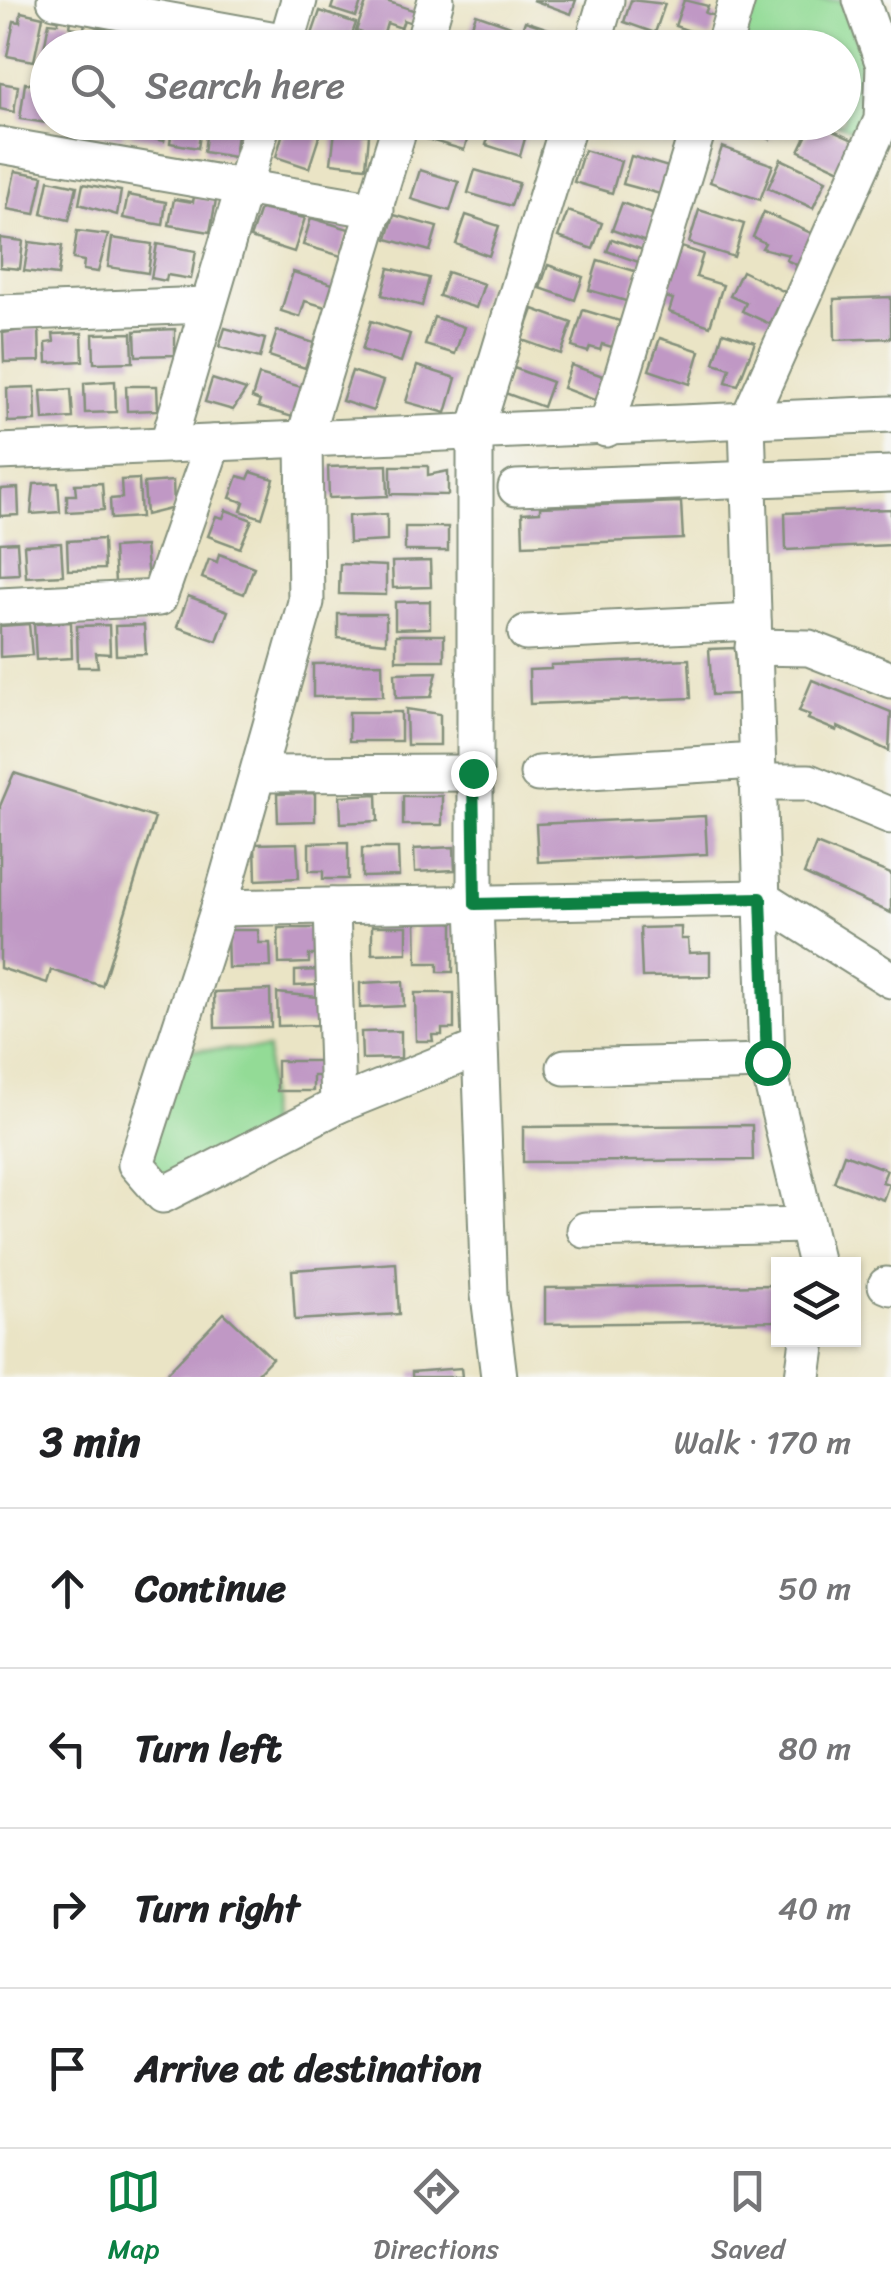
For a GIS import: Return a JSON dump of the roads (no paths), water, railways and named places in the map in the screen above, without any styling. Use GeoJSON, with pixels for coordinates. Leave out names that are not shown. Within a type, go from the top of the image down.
{"type":"FeatureCollection","features":[{"type":"Feature","properties":{"kind":"street"},"geometry":{"type":"LineString","coordinates":[[54,0],[209,30]]}},
{"type":"Feature","properties":{"kind":"street"},"geometry":{"type":"LineString","coordinates":[[291,30],[300,0]]}},
{"type":"Feature","properties":{"kind":"street"},"geometry":{"type":"LineString","coordinates":[[427,30],[436,0]]}},
{"type":"Feature","properties":{"kind":"street"},"geometry":{"type":"LineString","coordinates":[[597,30],[606,0]]}},
{"type":"Feature","properties":{"kind":"street"},"geometry":{"type":"LineString","coordinates":[[728,30],[737,0]]}},
{"type":"Feature","properties":{"kind":"street"},"geometry":{"type":"LineString","coordinates":[[814,1257],[767,1062],[746,422],[882,120],[884,65],[861,0]]}},
{"type":"Feature","properties":{"kind":"street"},"geometry":{"type":"LineString","coordinates":[[168,444],[258,140]]}},
{"type":"Feature","properties":{"kind":"street"},"geometry":{"type":"LineString","coordinates":[[396,140],[304,439],[306,602],[219,908],[136,1164],[162,1195],[338,1106],[479,1048]]}},
{"type":"Feature","properties":{"kind":"street"},"geometry":{"type":"LineString","coordinates":[[498,1377],[489,1296],[475,904],[475,432],[564,140]]}},
{"type":"Feature","properties":{"kind":"street"},"geometry":{"type":"LineString","coordinates":[[606,430],[695,140]]}},
{"type":"Feature","properties":{"kind":"street"},"geometry":{"type":"LineString","coordinates":[[0,145],[376,210]]}},
{"type":"Feature","properties":{"kind":"street"},"geometry":{"type":"LineString","coordinates":[[0,313],[206,305]]}},
{"type":"Feature","properties":{"kind":"street"},"geometry":{"type":"LineString","coordinates":[[0,452],[606,430],[891,414]]}},
{"type":"Feature","properties":{"kind":"street"},"geometry":{"type":"LineString","coordinates":[[0,606],[158,598],[213,443]]}},
{"type":"Feature","properties":{"kind":"street"},"geometry":{"type":"LineString","coordinates":[[516,488],[891,474]]}},
{"type":"Feature","properties":{"kind":"street"},"geometry":{"type":"LineString","coordinates":[[526,634],[753,635],[809,648],[891,680]]}},
{"type":"Feature","properties":{"kind":"street"},"geometry":{"type":"LineString","coordinates":[[538,774],[757,772],[809,782],[891,816]]}},
{"type":"Feature","properties":{"kind":"street"},"geometry":{"type":"LineString","coordinates":[[259,774],[473,773]]}},
{"type":"Feature","properties":{"kind":"street"},"geometry":{"type":"LineString","coordinates":[[219,908],[761,898],[891,980]]}},
{"type":"Feature","properties":{"kind":"street"},"geometry":{"type":"LineString","coordinates":[[332,906],[338,1106]]}},
{"type":"Feature","properties":{"kind":"street"},"geometry":{"type":"LineString","coordinates":[[565,1067],[767,1062]]}},
{"type":"Feature","properties":{"kind":"street"},"geometry":{"type":"LineString","coordinates":[[585,1230],[806,1225]]}},
{"type":"Feature","properties":{"kind":"street"},"geometry":{"type":"LineString","coordinates":[[803,1377],[807,1347]]}}]}
